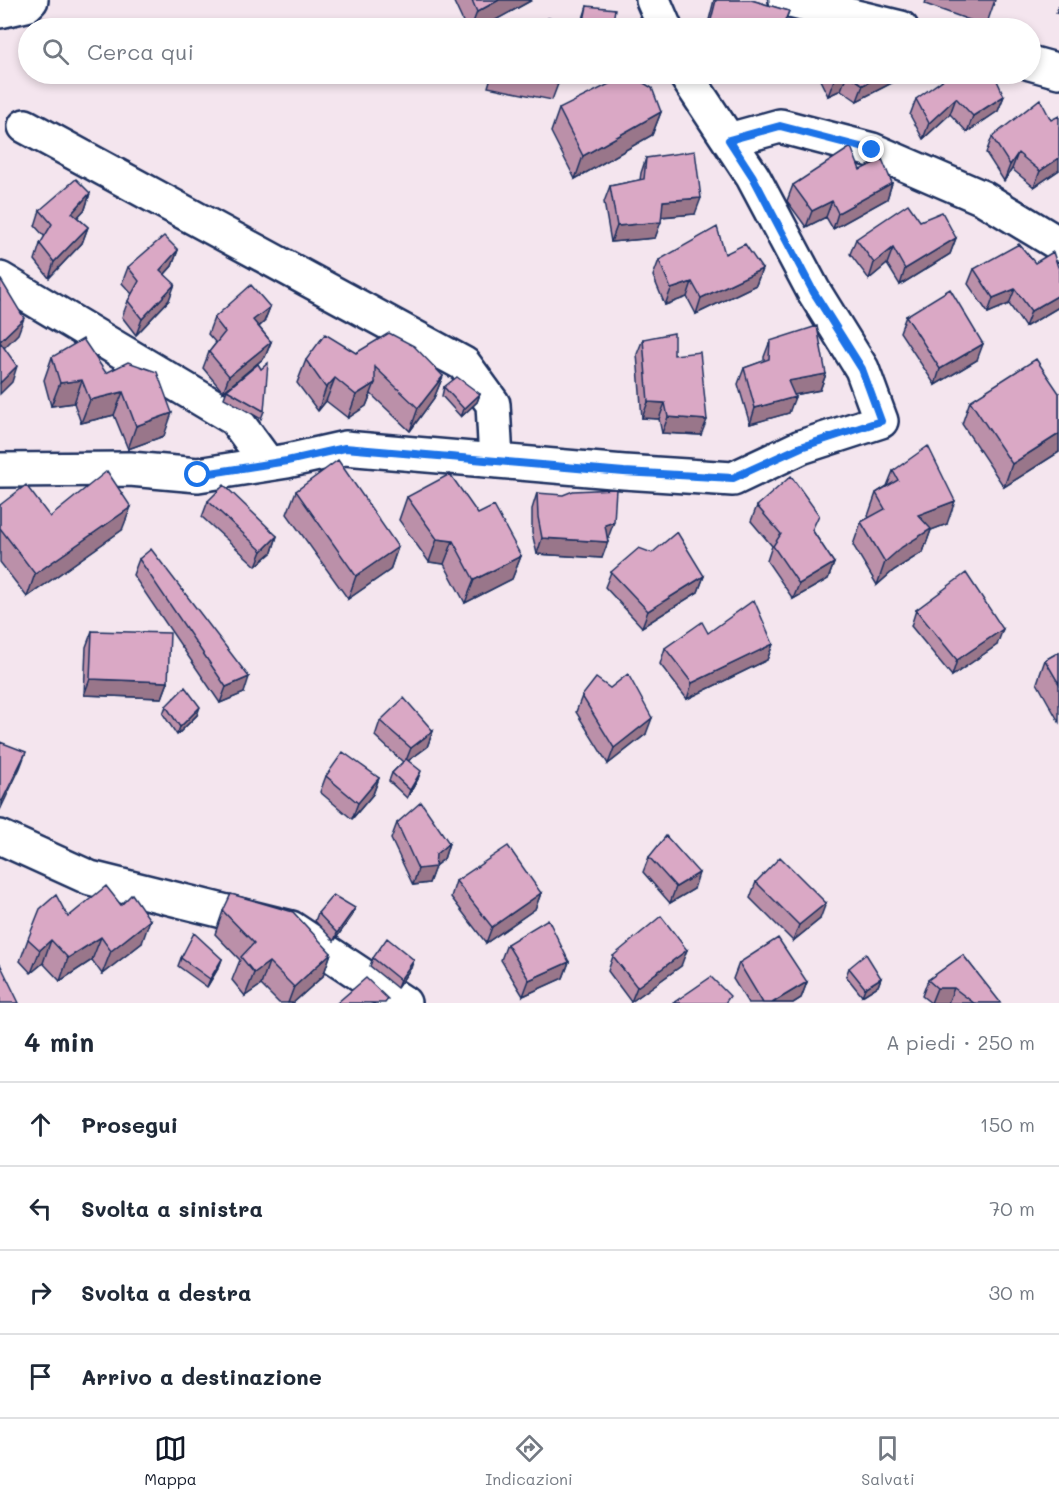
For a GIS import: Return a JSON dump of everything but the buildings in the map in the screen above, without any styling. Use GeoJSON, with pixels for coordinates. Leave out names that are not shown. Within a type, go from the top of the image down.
{"type":"FeatureCollection","features":[{"type":"Feature","properties":{"kind":"street"},"geometry":{"type":"LineString","coordinates":[[0,11],[26,4],[31,0]]}},
{"type":"Feature","properties":{"kind":"street"},"geometry":{"type":"LineString","coordinates":[[653,0],[661,18]]}},
{"type":"Feature","properties":{"kind":"street"},"geometry":{"type":"LineString","coordinates":[[786,0],[860,18]]}},
{"type":"Feature","properties":{"kind":"street"},"geometry":{"type":"LineString","coordinates":[[1041,66],[1059,71]]}},
{"type":"Feature","properties":{"kind":"street"},"geometry":{"type":"LineString","coordinates":[[0,470],[130,469],[198,475],[268,464],[345,448],[624,472],[733,478],[801,447],[881,421],[862,369],[813,291],[753,177],[692,84]]}},
{"type":"Feature","properties":{"kind":"street"},"geometry":{"type":"LineString","coordinates":[[25,126],[464,364],[493,404],[496,462]]}},
{"type":"Feature","properties":{"kind":"street"},"geometry":{"type":"LineString","coordinates":[[729,140],[780,126],[872,150],[983,198],[1059,244]]}},
{"type":"Feature","properties":{"kind":"street"},"geometry":{"type":"LineString","coordinates":[[0,279],[235,420],[268,464]]}},
{"type":"Feature","properties":{"kind":"street"},"geometry":{"type":"LineString","coordinates":[[0,837],[90,878],[291,928],[404,1003]]}},
{"type":"Feature","properties":{"kind":"route"},"geometry":{"type":"LineString","coordinates":[[198,475],[287,461],[345,448],[624,472],[733,478],[801,447],[881,421],[862,369],[813,291],[753,177],[729,140],[780,126],[872,150]]}}]}
